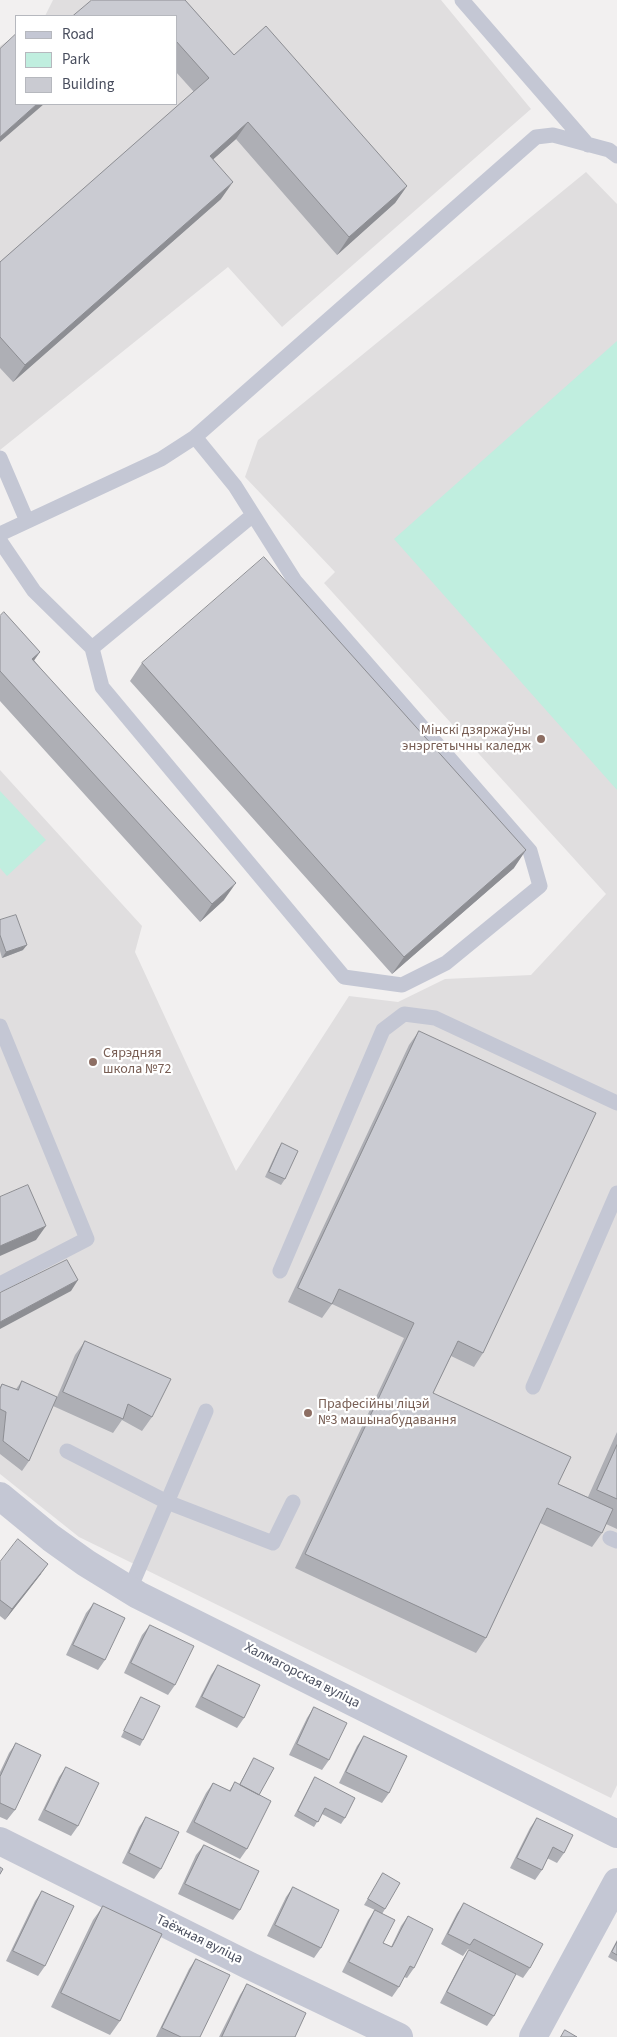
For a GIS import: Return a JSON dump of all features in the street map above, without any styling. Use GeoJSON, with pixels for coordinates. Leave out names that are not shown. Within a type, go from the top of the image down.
{"type":"FeatureCollection","features":[{"type":"Feature","properties":{"kind":"street","name":"Халмагорская вуліца"},"geometry":{"type":"LineString","coordinates":[[0,1496],[51,1538],[86,1563],[130,1589],[617,1834]]}},
{"type":"Feature","properties":{"kind":"street","name":"Таёжная вуліца"},"geometry":{"type":"LineString","coordinates":[[0,1841],[250,1966],[399,2037]]}},
{"type":"Feature","properties":{"kind":"street"},"geometry":{"type":"LineString","coordinates":[[533,2037],[617,1882]]}},
{"type":"Feature","properties":{"kind":"lane"},"geometry":{"type":"LineString","coordinates":[[462,0],[588,145]]}},
{"type":"Feature","properties":{"kind":"lane"},"geometry":{"type":"LineString","coordinates":[[0,534],[162,459],[195,437],[536,137],[553,135],[609,150],[617,156]]}},
{"type":"Feature","properties":{"kind":"lane"},"geometry":{"type":"LineString","coordinates":[[0,541],[34,591],[92,648],[102,687],[344,976],[402,985],[446,963],[540,886],[530,851],[295,581],[235,486],[195,437]]}},
{"type":"Feature","properties":{"kind":"lane"},"geometry":{"type":"LineString","coordinates":[[0,458],[27,521]]}},
{"type":"Feature","properties":{"kind":"lane"},"geometry":{"type":"LineString","coordinates":[[92,648],[253,515]]}},
{"type":"Feature","properties":{"kind":"lane"},"geometry":{"type":"LineString","coordinates":[[280,1271],[383,1030],[404,1014],[435,1018],[617,1103]]}},
{"type":"Feature","properties":{"kind":"lane"},"geometry":{"type":"LineString","coordinates":[[0,1026],[87,1239],[0,1284]]}},
{"type":"Feature","properties":{"kind":"lane"},"geometry":{"type":"LineString","coordinates":[[533,1387],[617,1193]]}},
{"type":"Feature","properties":{"kind":"lane"},"geometry":{"type":"LineString","coordinates":[[130,1589],[206,1410]]}},
{"type":"Feature","properties":{"kind":"lane"},"geometry":{"type":"LineString","coordinates":[[67,1452],[167,1502],[273,1543],[293,1502]]}},
{"type":"Feature","properties":{"kind":"shaded area"},"geometry":{"type":"Polygon","coordinates":[[[53,0],[441,0],[531,109],[282,327],[228,267],[0,450],[0,46],[15,36],[15,105],[178,105],[178,15],[46,15],[53,0]]]}},
{"type":"Feature","properties":{"kind":"shaded area"},"geometry":{"type":"Polygon","coordinates":[[[586,172],[617,204],[617,1785],[611,1798],[79,1537],[0,1474],[0,770],[142,926],[135,952],[236,1171],[349,996],[398,1002],[445,979],[531,975],[606,894],[324,583],[335,572],[245,477],[258,440],[586,172]]]}},
{"type":"Feature","properties":{"kind":"green space"},"geometry":{"type":"Polygon","coordinates":[[[617,341],[617,790],[394,539],[617,341]]]}},
{"type":"Feature","properties":{"kind":"green space"},"geometry":{"type":"Polygon","coordinates":[[[0,791],[46,840],[7,876],[0,868],[0,791]]]}},
{"type":"Feature","properties":{"kind":"building"},"geometry":{"type":"Polygon","coordinates":[[[92,0],[185,0],[234,55],[266,26],[407,186],[349,237],[248,122],[210,156],[233,182],[25,365],[0,337],[0,262],[209,78],[178,43],[178,15],[74,15],[92,0]]]}},
{"type":"Feature","properties":{"kind":"building"},"geometry":{"type":"Polygon","coordinates":[[[15,35],[15,105],[36,105],[0,137],[0,49],[15,35]]]}},
{"type":"Feature","properties":{"kind":"building"},"geometry":{"type":"Polygon","coordinates":[[[264,557],[526,850],[404,957],[142,663],[264,557]]]}},
{"type":"Feature","properties":{"kind":"building"},"geometry":{"type":"Polygon","coordinates":[[[4,612],[40,652],[32,659],[236,883],[212,904],[0,671],[0,616],[4,612]]]}},
{"type":"Feature","properties":{"kind":"building"},"geometry":{"type":"Polygon","coordinates":[[[16,915],[27,945],[6,952],[0,935],[0,920],[16,915]]]}},
{"type":"Feature","properties":{"kind":"building"},"geometry":{"type":"Polygon","coordinates":[[[419,1031],[596,1113],[483,1353],[458,1341],[433,1393],[571,1457],[558,1484],[613,1509],[602,1533],[547,1508],[486,1638],[305,1554],[414,1323],[339,1289],[332,1304],[298,1288],[419,1031]]]}},
{"type":"Feature","properties":{"kind":"building"},"geometry":{"type":"Polygon","coordinates":[[[282,1143],[298,1151],[285,1179],[269,1172],[282,1143]]]}},
{"type":"Feature","properties":{"kind":"building"},"geometry":{"type":"Polygon","coordinates":[[[28,1185],[46,1226],[0,1246],[0,1197],[28,1185]]]}},
{"type":"Feature","properties":{"kind":"building"},"geometry":{"type":"Polygon","coordinates":[[[67,1260],[78,1280],[0,1322],[0,1293],[67,1260]]]}},
{"type":"Feature","properties":{"kind":"building"},"geometry":{"type":"Polygon","coordinates":[[[85,1341],[171,1379],[152,1417],[128,1404],[123,1419],[63,1392],[85,1341]]]}},
{"type":"Feature","properties":{"kind":"building"},"geometry":{"type":"Polygon","coordinates":[[[22,1381],[57,1397],[29,1461],[3,1441],[6,1412],[0,1409],[0,1389],[2,1384],[18,1390],[22,1381]]]}},
{"type":"Feature","properties":{"kind":"building"},"geometry":{"type":"Polygon","coordinates":[[[617,1445],[617,1499],[597,1490],[617,1445]]]}},
{"type":"Feature","properties":{"kind":"building"},"geometry":{"type":"Polygon","coordinates":[[[18,1539],[48,1564],[12,1609],[0,1600],[0,1562],[18,1539]]]}},
{"type":"Feature","properties":{"kind":"building"},"geometry":{"type":"Polygon","coordinates":[[[94,1603],[125,1618],[105,1660],[73,1645],[94,1603]]]}},
{"type":"Feature","properties":{"kind":"building"},"geometry":{"type":"Polygon","coordinates":[[[150,1625],[194,1646],[175,1685],[131,1663],[150,1625]]]}},
{"type":"Feature","properties":{"kind":"building"},"geometry":{"type":"Polygon","coordinates":[[[218,1665],[260,1685],[244,1718],[202,1697],[218,1665]]]}},
{"type":"Feature","properties":{"kind":"building"},"geometry":{"type":"Polygon","coordinates":[[[141,1697],[160,1706],[143,1740],[124,1731],[141,1697]]]}},
{"type":"Feature","properties":{"kind":"building"},"geometry":{"type":"Polygon","coordinates":[[[314,1707],[347,1723],[329,1760],[297,1744],[314,1707]]]}},
{"type":"Feature","properties":{"kind":"building"},"geometry":{"type":"Polygon","coordinates":[[[364,1736],[407,1756],[389,1793],[346,1772],[364,1736]]]}},
{"type":"Feature","properties":{"kind":"building"},"geometry":{"type":"Polygon","coordinates":[[[16,1743],[41,1755],[15,1810],[0,1803],[0,1777],[16,1743]]]}},
{"type":"Feature","properties":{"kind":"building"},"geometry":{"type":"Polygon","coordinates":[[[254,1758],[274,1768],[259,1795],[240,1785],[254,1758]]]}},
{"type":"Feature","properties":{"kind":"building"},"geometry":{"type":"Polygon","coordinates":[[[66,1767],[99,1783],[78,1826],[45,1810],[66,1767]]]}},
{"type":"Feature","properties":{"kind":"building"},"geometry":{"type":"Polygon","coordinates":[[[315,1777],[355,1798],[345,1818],[325,1808],[318,1822],[298,1811],[315,1777]]]}},
{"type":"Feature","properties":{"kind":"building"},"geometry":{"type":"Polygon","coordinates":[[[235,1782],[271,1801],[247,1849],[194,1822],[213,1783],[230,1791],[235,1782]]]}},
{"type":"Feature","properties":{"kind":"building"},"geometry":{"type":"Polygon","coordinates":[[[146,1817],[179,1832],[161,1869],[129,1853],[146,1817]]]}},
{"type":"Feature","properties":{"kind":"building"},"geometry":{"type":"Polygon","coordinates":[[[537,1818],[573,1835],[564,1853],[553,1847],[542,1870],[517,1858],[537,1818]]]}},
{"type":"Feature","properties":{"kind":"building"},"geometry":{"type":"Polygon","coordinates":[[[204,1845],[259,1871],[240,1910],[185,1884],[204,1845]]]}},
{"type":"Feature","properties":{"kind":"building"},"geometry":{"type":"Polygon","coordinates":[[[383,1873],[400,1883],[385,1909],[368,1899],[383,1873]]]}},
{"type":"Feature","properties":{"kind":"building"},"geometry":{"type":"Polygon","coordinates":[[[293,1887],[339,1910],[321,1948],[275,1925],[293,1887]]]}},
{"type":"Feature","properties":{"kind":"building"},"geometry":{"type":"Polygon","coordinates":[[[42,1891],[74,1906],[45,1966],[13,1951],[42,1891]]]}},
{"type":"Feature","properties":{"kind":"building"},"geometry":{"type":"Polygon","coordinates":[[[464,1903],[543,1944],[530,1968],[474,1939],[470,1945],[448,1934],[464,1903]]]}},
{"type":"Feature","properties":{"kind":"building"},"geometry":{"type":"Polygon","coordinates":[[[103,1906],[162,1934],[120,2021],[61,1993],[103,1906]]]}},
{"type":"Feature","properties":{"kind":"building"},"geometry":{"type":"Polygon","coordinates":[[[375,1910],[395,1920],[383,1943],[392,1947],[408,1916],[433,1929],[414,1968],[410,1966],[399,1987],[349,1962],[375,1910]]]}},
{"type":"Feature","properties":{"kind":"building"},"geometry":{"type":"Polygon","coordinates":[[[617,1942],[617,1955],[612,1952],[617,1942]]]}},
{"type":"Feature","properties":{"kind":"building"},"geometry":{"type":"Polygon","coordinates":[[[469,1950],[516,1974],[494,2016],[447,1992],[469,1950]]]}},
{"type":"Feature","properties":{"kind":"building"},"geometry":{"type":"Polygon","coordinates":[[[196,1959],[230,1975],[200,2037],[181,2037],[162,2028],[196,1959]]]}},
{"type":"Feature","properties":{"kind":"building"},"geometry":{"type":"Polygon","coordinates":[[[247,1984],[306,2013],[295,2037],[222,2037],[247,1984]]]}},
{"type":"Feature","properties":{"kind":"building"},"geometry":{"type":"Polygon","coordinates":[[[565,2030],[577,2037],[561,2037],[565,2030]]]}},
{"type":"Feature","properties":{"kind":"place","name":"Мінскі дзяржаўны энэргетычны каледж"},"geometry":{"type":"Point","coordinates":[541,739]}},
{"type":"Feature","properties":{"kind":"place","name":"Сярэдняя школа №72"},"geometry":{"type":"Point","coordinates":[93,1062]}},
{"type":"Feature","properties":{"kind":"place","name":"Прафесійны ліцэй №3 машынабудавання"},"geometry":{"type":"Point","coordinates":[308,1413]}}]}
